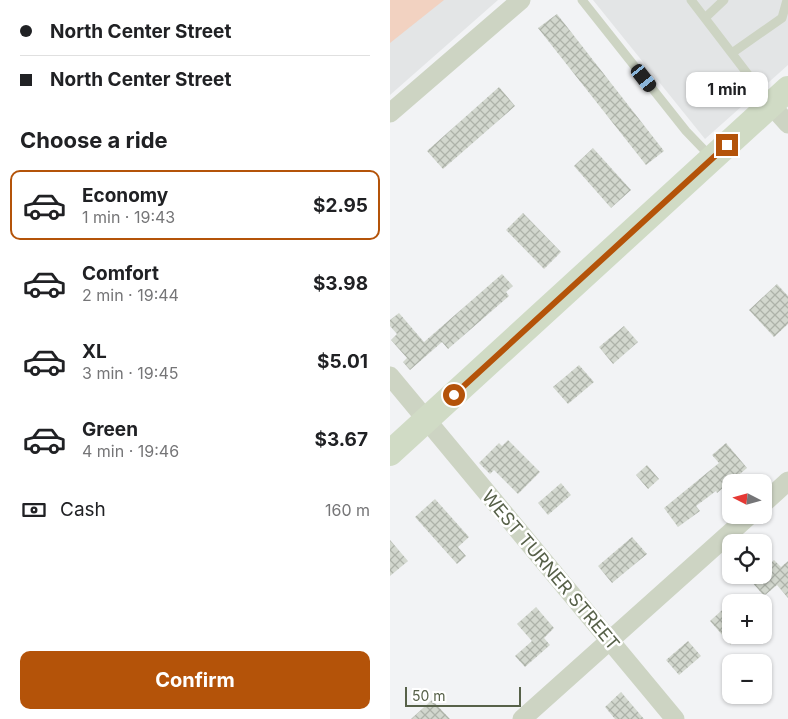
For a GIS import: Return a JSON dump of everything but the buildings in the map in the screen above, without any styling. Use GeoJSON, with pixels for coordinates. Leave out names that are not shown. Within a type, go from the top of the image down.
{"type":"FeatureCollection","features":[{"type":"Feature","properties":{"kind":"main road"},"geometry":{"type":"LineString","coordinates":[[390,453],[780,97]]}},
{"type":"Feature","properties":{"kind":"street"},"geometry":{"type":"LineString","coordinates":[[390,113],[521,0]]}},
{"type":"Feature","properties":{"kind":"street"},"geometry":{"type":"LineString","coordinates":[[780,97],[788,124]]}},
{"type":"Feature","properties":{"kind":"street","name":"WEST TURNER STREET"},"geometry":{"type":"LineString","coordinates":[[390,376],[425,421],[610,639],[675,719]]}},
{"type":"Feature","properties":{"kind":"street"},"geometry":{"type":"LineString","coordinates":[[772,496],[788,481]]}},
{"type":"Feature","properties":{"kind":"street"},"geometry":{"type":"LineString","coordinates":[[522,719],[740,524]]}},
{"type":"Feature","properties":{"kind":"lane"},"geometry":{"type":"LineString","coordinates":[[582,0],[686,130],[712,158]]}},
{"type":"Feature","properties":{"kind":"lane"},"geometry":{"type":"LineString","coordinates":[[691,0],[732,54],[780,97]]}},
{"type":"Feature","properties":{"kind":"lane"},"geometry":{"type":"LineString","coordinates":[[705,18],[724,0]]}},
{"type":"Feature","properties":{"kind":"lane"},"geometry":{"type":"LineString","coordinates":[[732,54],[782,18],[787,0]]}},
{"type":"Feature","properties":{"kind":"shaded area"},"geometry":{"type":"Polygon","coordinates":[[[390,0],[498,0],[390,95],[390,0]]]}},
{"type":"Feature","properties":{"kind":"shaded area"},"geometry":{"type":"Polygon","coordinates":[[[390,0],[444,0],[390,43],[390,0]]]}},
{"type":"Feature","properties":{"kind":"shaded area"},"geometry":{"type":"Polygon","coordinates":[[[593,0],[788,0],[788,65],[705,139],[593,0]]]}},
{"type":"Feature","properties":{"kind":"route"},"geometry":{"type":"LineString","coordinates":[[454,395],[727,145]]}}]}
